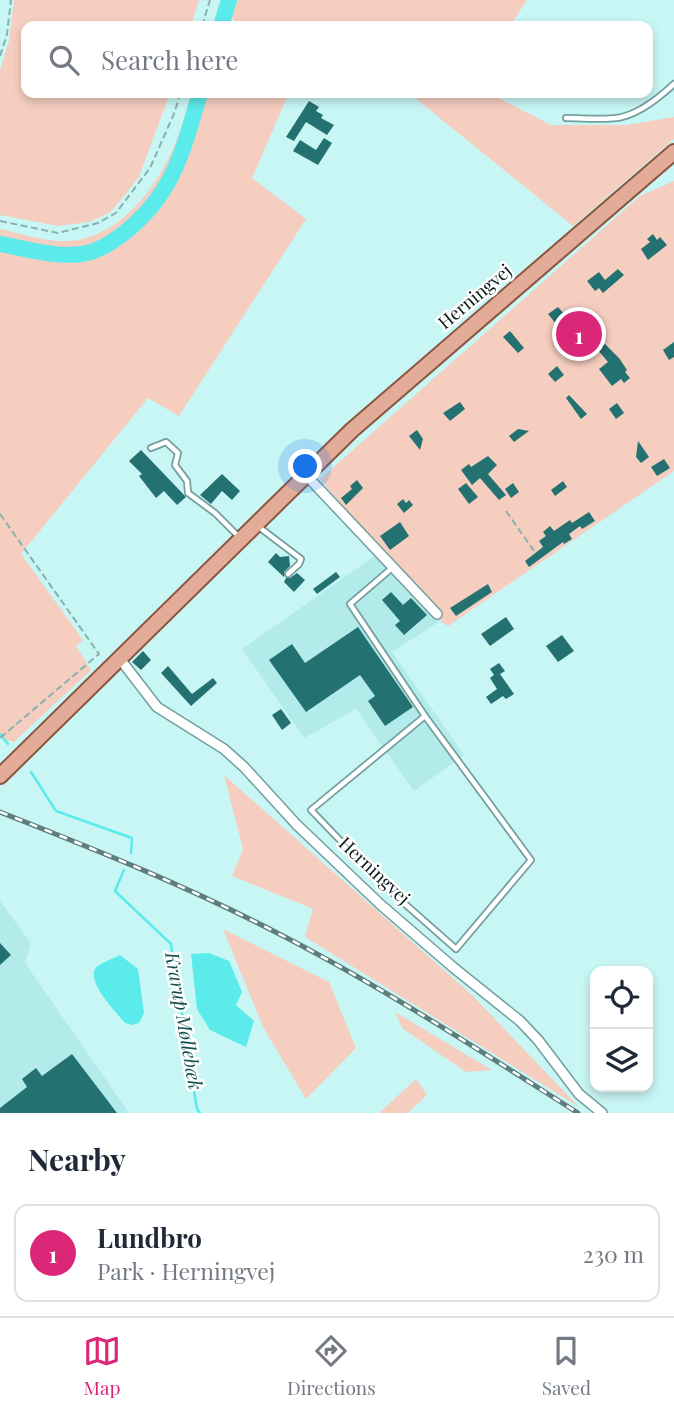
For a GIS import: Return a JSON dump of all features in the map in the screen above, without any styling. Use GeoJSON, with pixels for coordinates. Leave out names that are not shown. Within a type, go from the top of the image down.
{"type":"FeatureCollection","features":[{"type":"Feature","properties":{"kind":"main road","name":"Herningvej"},"geometry":{"type":"LineString","coordinates":[[0,776],[255,524],[415,374],[674,152]]}},
{"type":"Feature","properties":{"kind":"street"},"geometry":{"type":"LineString","coordinates":[[306,475],[437,614]]}},
{"type":"Feature","properties":{"kind":"street","name":"Herningvej"},"geometry":{"type":"LineString","coordinates":[[120,659],[158,707],[224,749],[297,825],[381,905],[520,1021],[579,1094],[602,1113]]}},
{"type":"Feature","properties":{"kind":"lane"},"geometry":{"type":"LineString","coordinates":[[566,118],[617,118],[664,94],[674,84]]}},
{"type":"Feature","properties":{"kind":"lane"},"geometry":{"type":"LineString","coordinates":[[151,448],[166,442],[178,453],[175,465],[187,481],[188,493],[215,513],[241,539]]}},
{"type":"Feature","properties":{"kind":"lane"},"geometry":{"type":"LineString","coordinates":[[255,524],[301,559],[288,574]]}},
{"type":"Feature","properties":{"kind":"lane"},"geometry":{"type":"LineString","coordinates":[[393,568],[350,604],[425,716],[531,860],[456,949],[379,881],[311,810],[425,716]]}},
{"type":"Feature","properties":{"kind":"path"},"geometry":{"type":"LineString","coordinates":[[0,56],[7,34],[11,0]]}},
{"type":"Feature","properties":{"kind":"path"},"geometry":{"type":"LineString","coordinates":[[204,21],[210,0]]}},
{"type":"Feature","properties":{"kind":"path"},"geometry":{"type":"LineString","coordinates":[[0,221],[58,233],[98,223],[116,213],[150,168],[179,98]]}},
{"type":"Feature","properties":{"kind":"path"},"geometry":{"type":"LineString","coordinates":[[506,512],[534,551]]}},
{"type":"Feature","properties":{"kind":"path"},"geometry":{"type":"LineString","coordinates":[[0,514],[99,654],[0,738]]}},
{"type":"Feature","properties":{"kind":"shaded area"},"geometry":{"type":"Polygon","coordinates":[[[14,0],[199,0],[193,21],[21,21],[21,98],[168,98],[139,177],[111,212],[89,222],[58,226],[0,215],[0,70],[9,41],[14,0]]]}},
{"type":"Feature","properties":{"kind":"shaded area"},"geometry":{"type":"Polygon","coordinates":[[[237,0],[527,0],[513,21],[234,21],[232,17],[237,0]]]}},
{"type":"Feature","properties":{"kind":"shaded area"},"geometry":{"type":"Polygon","coordinates":[[[190,98],[287,98],[252,178],[306,219],[179,416],[148,398],[21,554],[83,640],[76,646],[91,670],[14,742],[0,738],[0,229],[36,238],[79,240],[116,223],[132,210],[158,176],[169,158],[190,98]]]}},
{"type":"Feature","properties":{"kind":"shaded area"},"geometry":{"type":"Polygon","coordinates":[[[415,98],[499,98],[551,125],[627,125],[674,117],[674,139],[573,226],[415,98]]]}},
{"type":"Feature","properties":{"kind":"shaded area"},"geometry":{"type":"Polygon","coordinates":[[[674,181],[674,471],[448,626],[440,621],[320,479],[640,196],[674,181]]]}},
{"type":"Feature","properties":{"kind":"shaded area"},"geometry":{"type":"Polygon","coordinates":[[[383,550],[440,621],[392,652],[464,755],[414,791],[356,709],[304,738],[242,649],[383,550]]]}},
{"type":"Feature","properties":{"kind":"shaded area"},"geometry":{"type":"Polygon","coordinates":[[[224,775],[472,995],[579,1107],[305,937],[313,909],[232,876],[243,849],[224,775]]]}},
{"type":"Feature","properties":{"kind":"shaded area"},"geometry":{"type":"Polygon","coordinates":[[[0,901],[31,943],[25,963],[129,1113],[0,1113],[0,901]]]}},
{"type":"Feature","properties":{"kind":"shaded area"},"geometry":{"type":"Polygon","coordinates":[[[223,929],[329,982],[356,1048],[306,1099],[263,1027],[223,929]]]}},
{"type":"Feature","properties":{"kind":"shaded area"},"geometry":{"type":"Polygon","coordinates":[[[395,1012],[492,1070],[466,1072],[402,1028],[395,1012]]]}},
{"type":"Feature","properties":{"kind":"shaded area"},"geometry":{"type":"Polygon","coordinates":[[[416,1079],[427,1095],[408,1113],[379,1113],[416,1079]]]}},
{"type":"Feature","properties":{"kind":"water"},"geometry":{"type":"Polygon","coordinates":[[[209,953],[229,961],[242,992],[236,1005],[254,1021],[246,1047],[210,1030],[197,1009],[191,954],[209,953]]]}},
{"type":"Feature","properties":{"kind":"water"},"geometry":{"type":"Polygon","coordinates":[[[120,955],[138,969],[144,1013],[139,1023],[132,1025],[125,1023],[95,982],[95,969],[120,955]]]}},
{"type":"Feature","properties":{"kind":"building"},"geometry":{"type":"Polygon","coordinates":[[[309,101],[319,107],[316,111],[323,115],[321,118],[334,125],[327,135],[306,122],[294,141],[286,137],[309,101]]]}},
{"type":"Feature","properties":{"kind":"building"},"geometry":{"type":"Polygon","coordinates":[[[324,138],[332,143],[318,165],[293,151],[300,140],[316,150],[324,138]]]}},
{"type":"Feature","properties":{"kind":"building"},"geometry":{"type":"Polygon","coordinates":[[[653,234],[657,240],[660,237],[667,245],[648,260],[641,249],[650,242],[647,239],[653,234]]]}},
{"type":"Feature","properties":{"kind":"building"},"geometry":{"type":"Polygon","coordinates":[[[618,269],[624,275],[603,293],[599,288],[595,291],[587,281],[599,272],[605,280],[618,269]]]}},
{"type":"Feature","properties":{"kind":"building"},"geometry":{"type":"Polygon","coordinates":[[[558,307],[565,315],[561,318],[567,325],[561,330],[548,314],[558,307]]]}},
{"type":"Feature","properties":{"kind":"building"},"geometry":{"type":"Polygon","coordinates":[[[510,331],[524,348],[518,353],[503,337],[510,331]]]}},
{"type":"Feature","properties":{"kind":"building"},"geometry":{"type":"Polygon","coordinates":[[[674,342],[674,357],[669,360],[663,350],[674,342]]]}},
{"type":"Feature","properties":{"kind":"building"},"geometry":{"type":"Polygon","coordinates":[[[605,344],[627,370],[625,372],[630,378],[624,383],[621,379],[612,386],[599,369],[608,362],[598,350],[605,344]]]}},
{"type":"Feature","properties":{"kind":"building"},"geometry":{"type":"Polygon","coordinates":[[[557,366],[564,375],[555,382],[548,374],[557,366]]]}},
{"type":"Feature","properties":{"kind":"building"},"geometry":{"type":"Polygon","coordinates":[[[569,395],[587,414],[581,419],[566,398],[569,395]]]}},
{"type":"Feature","properties":{"kind":"building"},"geometry":{"type":"Polygon","coordinates":[[[460,402],[465,409],[450,421],[443,413],[460,402]]]}},
{"type":"Feature","properties":{"kind":"building"},"geometry":{"type":"Polygon","coordinates":[[[617,403],[624,413],[616,419],[609,409],[617,403]]]}},
{"type":"Feature","properties":{"kind":"building"},"geometry":{"type":"Polygon","coordinates":[[[518,429],[529,431],[514,442],[509,436],[518,429]]]}},
{"type":"Feature","properties":{"kind":"building"},"geometry":{"type":"Polygon","coordinates":[[[417,430],[423,439],[420,450],[409,436],[417,430]]]}},
{"type":"Feature","properties":{"kind":"building"},"geometry":{"type":"Polygon","coordinates":[[[638,441],[649,457],[641,463],[636,457],[638,441]]]}},
{"type":"Feature","properties":{"kind":"building"},"geometry":{"type":"Polygon","coordinates":[[[141,450],[186,497],[177,505],[164,491],[156,498],[139,476],[142,474],[129,461],[141,450]]]}},
{"type":"Feature","properties":{"kind":"building"},"geometry":{"type":"Polygon","coordinates":[[[488,456],[497,465],[488,474],[506,495],[499,500],[480,478],[472,485],[461,470],[488,456]]]}},
{"type":"Feature","properties":{"kind":"building"},"geometry":{"type":"Polygon","coordinates":[[[664,459],[670,468],[657,476],[651,467],[664,459]]]}},
{"type":"Feature","properties":{"kind":"building"},"geometry":{"type":"Polygon","coordinates":[[[222,474],[240,491],[232,500],[222,491],[211,504],[200,495],[222,474]]]}},
{"type":"Feature","properties":{"kind":"building"},"geometry":{"type":"Polygon","coordinates":[[[357,480],[363,488],[346,505],[341,498],[352,489],[350,486],[357,480]]]}},
{"type":"Feature","properties":{"kind":"building"},"geometry":{"type":"Polygon","coordinates":[[[563,481],[567,487],[555,496],[551,490],[563,481]]]}},
{"type":"Feature","properties":{"kind":"building"},"geometry":{"type":"Polygon","coordinates":[[[466,483],[478,497],[469,504],[458,489],[466,483]]]}},
{"type":"Feature","properties":{"kind":"building"},"geometry":{"type":"Polygon","coordinates":[[[513,483],[519,492],[511,498],[505,489],[513,483]]]}},
{"type":"Feature","properties":{"kind":"building"},"geometry":{"type":"Polygon","coordinates":[[[403,499],[406,503],[409,500],[413,505],[404,513],[397,504],[403,499]]]}},
{"type":"Feature","properties":{"kind":"building"},"geometry":{"type":"Polygon","coordinates":[[[589,512],[595,521],[582,529],[580,526],[569,534],[572,539],[564,544],[563,542],[529,567],[525,561],[543,547],[539,541],[546,536],[543,532],[550,526],[554,531],[589,512]]]}},
{"type":"Feature","properties":{"kind":"building"},"geometry":{"type":"Polygon","coordinates":[[[400,522],[409,536],[390,550],[380,536],[400,522]]]}},
{"type":"Feature","properties":{"kind":"building"},"geometry":{"type":"Polygon","coordinates":[[[276,553],[280,557],[289,556],[290,566],[284,572],[284,577],[268,562],[276,553]]]}},
{"type":"Feature","properties":{"kind":"building"},"geometry":{"type":"Polygon","coordinates":[[[336,572],[340,577],[317,594],[313,589],[336,572]]]}},
{"type":"Feature","properties":{"kind":"building"},"geometry":{"type":"Polygon","coordinates":[[[297,573],[305,580],[294,592],[284,582],[286,578],[297,573]]]}},
{"type":"Feature","properties":{"kind":"building"},"geometry":{"type":"Polygon","coordinates":[[[488,584],[492,592],[456,616],[450,608],[488,584]]]}},
{"type":"Feature","properties":{"kind":"building"},"geometry":{"type":"Polygon","coordinates":[[[391,592],[403,605],[411,598],[427,615],[404,635],[395,625],[400,621],[382,600],[391,592]]]}},
{"type":"Feature","properties":{"kind":"building"},"geometry":{"type":"Polygon","coordinates":[[[506,617],[514,629],[490,646],[481,634],[506,617]]]}},
{"type":"Feature","properties":{"kind":"building"},"geometry":{"type":"Polygon","coordinates":[[[358,627],[413,707],[385,726],[368,701],[375,696],[360,675],[306,712],[269,660],[292,644],[305,663],[358,627]]]}},
{"type":"Feature","properties":{"kind":"building"},"geometry":{"type":"Polygon","coordinates":[[[562,635],[574,651],[558,662],[546,646],[562,635]]]}},
{"type":"Feature","properties":{"kind":"building"},"geometry":{"type":"Polygon","coordinates":[[[143,651],[151,660],[141,670],[132,662],[143,651]]]}},
{"type":"Feature","properties":{"kind":"building"},"geometry":{"type":"Polygon","coordinates":[[[499,663],[505,671],[500,674],[514,694],[506,699],[503,696],[491,704],[486,697],[497,689],[490,678],[494,675],[490,669],[499,663]]]}},
{"type":"Feature","properties":{"kind":"building"},"geometry":{"type":"Polygon","coordinates":[[[168,666],[192,694],[213,678],[217,683],[191,706],[161,673],[168,666]]]}},
{"type":"Feature","properties":{"kind":"building"},"geometry":{"type":"Polygon","coordinates":[[[281,709],[291,723],[282,730],[272,715],[281,709]]]}},
{"type":"Feature","properties":{"kind":"building"},"geometry":{"type":"Polygon","coordinates":[[[0,943],[11,955],[0,965],[0,943]]]}},
{"type":"Feature","properties":{"kind":"building"},"geometry":{"type":"Polygon","coordinates":[[[72,1054],[117,1113],[0,1113],[0,1108],[27,1087],[22,1079],[36,1068],[42,1076],[72,1054]]]}},
{"type":"Feature","properties":{"kind":"waterway"},"geometry":{"type":"LineString","coordinates":[[223,21],[229,0]]}},
{"type":"Feature","properties":{"kind":"waterway"},"geometry":{"type":"LineString","coordinates":[[0,244],[69,255],[91,252],[120,236],[141,218],[166,187],[182,152],[198,98]]}},
{"type":"Feature","properties":{"kind":"waterway","name":"Krarup Møllebæk"},"geometry":{"type":"LineString","coordinates":[[0,734],[8,744]]}},
{"type":"Feature","properties":{"kind":"waterway","name":"Krarup Møllebæk"},"geometry":{"type":"LineString","coordinates":[[31,772],[56,811],[132,838],[131,853]]}},
{"type":"Feature","properties":{"kind":"waterway","name":"Krarup Møllebæk"},"geometry":{"type":"LineString","coordinates":[[124,870],[115,891],[171,944],[197,1109],[200,1113]]}},
{"type":"Feature","properties":{"kind":"railway"},"geometry":{"type":"LineString","coordinates":[[0,812],[181,887],[287,938],[398,1000],[578,1113]]}},
{"type":"Feature","properties":{"kind":"place","name":"Lundbro"},"geometry":{"type":"Point","coordinates":[579,334]}}]}
